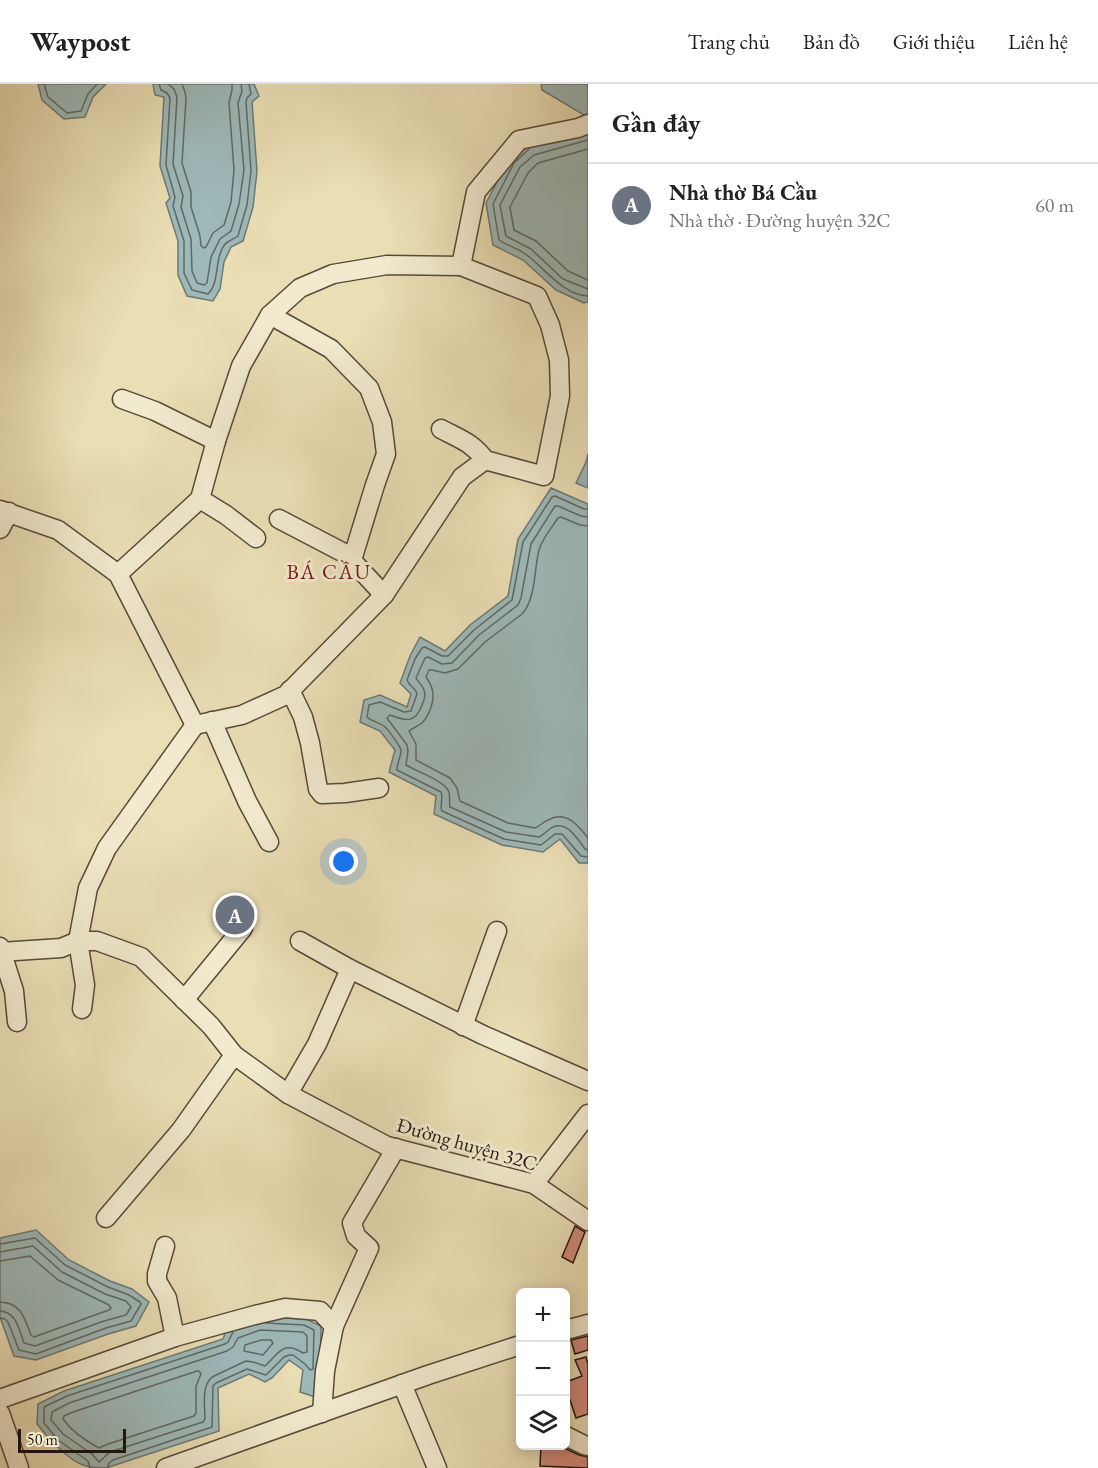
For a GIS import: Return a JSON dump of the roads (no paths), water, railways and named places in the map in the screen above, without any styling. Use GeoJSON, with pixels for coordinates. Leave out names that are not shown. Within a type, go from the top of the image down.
{"type":"FeatureCollection","features":[{"type":"Feature","properties":{"kind":"street"},"geometry":{"type":"LineString","coordinates":[[461,266],[476,192],[519,140],[588,124]]}},
{"type":"Feature","properties":{"kind":"street"},"geometry":{"type":"LineString","coordinates":[[118,574],[200,499],[241,366],[270,315],[300,288],[333,274],[387,265],[461,266],[537,296],[550,325],[559,360],[560,396],[544,476],[485,460],[469,443],[441,429]]}},
{"type":"Feature","properties":{"kind":"street"},"geometry":{"type":"LineString","coordinates":[[270,315],[331,349],[369,388],[382,422],[386,454],[352,560]]}},
{"type":"Feature","properties":{"kind":"street"},"geometry":{"type":"LineString","coordinates":[[122,399],[155,411],[216,441]]}},
{"type":"Feature","properties":{"kind":"street"},"geometry":{"type":"LineString","coordinates":[[82,1009],[86,985],[78,941],[88,888],[107,848],[203,723],[242,715],[286,694],[384,595],[462,477],[485,460]]}},
{"type":"Feature","properties":{"kind":"street"},"geometry":{"type":"LineString","coordinates":[[200,499],[256,538]]}},
{"type":"Feature","properties":{"kind":"street"},"geometry":{"type":"LineString","coordinates":[[0,529],[5,511],[58,530],[118,574],[269,842]]}},
{"type":"Feature","properties":{"kind":"street"},"geometry":{"type":"LineString","coordinates":[[279,519],[346,554],[384,595]]}},
{"type":"Feature","properties":{"kind":"street"},"geometry":{"type":"LineString","coordinates":[[290,690],[303,717],[318,789],[322,794],[379,788]]}},
{"type":"Feature","properties":{"kind":"street"},"geometry":{"type":"LineString","coordinates":[[184,1000],[243,928]]}},
{"type":"Feature","properties":{"kind":"street"},"geometry":{"type":"LineString","coordinates":[[463,1026],[497,932]]}},
{"type":"Feature","properties":{"kind":"street","name":"Đường huyện 32C"},"geometry":{"type":"LineString","coordinates":[[1,950],[61,948],[78,941],[97,941],[141,957],[211,1026],[234,1055],[288,1094],[387,1146],[534,1184],[588,1221]]}},
{"type":"Feature","properties":{"kind":"street"},"geometry":{"type":"LineString","coordinates":[[300,941],[463,1026],[588,1081]]}},
{"type":"Feature","properties":{"kind":"street"},"geometry":{"type":"LineString","coordinates":[[1,950],[14,991],[17,1022]]}},
{"type":"Feature","properties":{"kind":"street"},"geometry":{"type":"LineString","coordinates":[[288,1094],[317,1044],[350,969]]}},
{"type":"Feature","properties":{"kind":"street"},"geometry":{"type":"LineString","coordinates":[[106,1218],[181,1130],[234,1055]]}},
{"type":"Feature","properties":{"kind":"street"},"geometry":{"type":"LineString","coordinates":[[534,1184],[588,1114]]}},
{"type":"Feature","properties":{"kind":"street"},"geometry":{"type":"LineString","coordinates":[[322,1413],[325,1371],[334,1326],[369,1248],[356,1236],[352,1223],[396,1148]]}},
{"type":"Feature","properties":{"kind":"street"},"geometry":{"type":"LineString","coordinates":[[165,1246],[157,1281],[167,1298],[175,1337]]}},
{"type":"Feature","properties":{"kind":"street"},"geometry":{"type":"LineString","coordinates":[[0,1399],[175,1337],[285,1308],[320,1311],[334,1326]]}},
{"type":"Feature","properties":{"kind":"street"},"geometry":{"type":"LineString","coordinates":[[570,1329],[588,1324]]}},
{"type":"Feature","properties":{"kind":"street"},"geometry":{"type":"LineString","coordinates":[[166,1468],[402,1384],[516,1346]]}},
{"type":"Feature","properties":{"kind":"street"},"geometry":{"type":"LineString","coordinates":[[402,1384],[437,1468]]}},
{"type":"Feature","properties":{"kind":"street"},"geometry":{"type":"LineString","coordinates":[[0,1413],[20,1468]]}},
{"type":"Feature","properties":{"kind":"street"},"geometry":{"type":"LineString","coordinates":[[570,1438],[588,1446]]}},
{"type":"Feature","properties":{"kind":"water"},"geometry":{"type":"Polygon","coordinates":[[[38,84],[106,84],[93,97],[85,117],[64,119],[42,100],[38,84]]]}},
{"type":"Feature","properties":{"kind":"water"},"geometry":{"type":"Polygon","coordinates":[[[153,84],[254,84],[259,96],[252,102],[257,171],[253,207],[243,241],[231,247],[224,262],[220,289],[213,301],[187,296],[178,275],[178,241],[166,203],[170,198],[160,166],[164,97],[155,95],[153,84]]]}},
{"type":"Feature","properties":{"kind":"water"},"geometry":{"type":"Polygon","coordinates":[[[541,84],[588,84],[588,114],[584,115],[542,90],[541,84]]]}},
{"type":"Feature","properties":{"kind":"water"},"geometry":{"type":"Polygon","coordinates":[[[588,126],[588,302],[584,303],[556,290],[523,260],[493,245],[486,203],[509,159],[526,143],[588,126]]]}},
{"type":"Feature","properties":{"kind":"water"},"geometry":{"type":"Polygon","coordinates":[[[588,454],[588,488],[576,483],[588,454]]]}},
{"type":"Feature","properties":{"kind":"water"},"geometry":{"type":"Polygon","coordinates":[[[551,488],[588,504],[588,863],[579,863],[560,839],[543,852],[502,845],[434,814],[436,796],[389,772],[395,750],[380,731],[360,722],[364,700],[380,695],[407,707],[411,694],[400,683],[420,637],[445,651],[470,625],[508,596],[518,539],[551,488]]]}},
{"type":"Feature","properties":{"kind":"water"},"geometry":{"type":"Polygon","coordinates":[[[36,1230],[69,1260],[110,1281],[132,1289],[149,1302],[136,1326],[36,1360],[14,1356],[0,1317],[0,1238],[36,1230]]]}},
{"type":"Feature","properties":{"kind":"water"},"geometry":{"type":"Polygon","coordinates":[[[258,1317],[306,1319],[321,1326],[320,1381],[315,1397],[300,1392],[303,1370],[289,1360],[265,1382],[249,1374],[218,1388],[219,1431],[106,1468],[89,1467],[77,1462],[58,1447],[37,1424],[38,1404],[64,1391],[223,1339],[227,1328],[258,1317]]]}},
{"type":"Feature","properties":{"kind":"place","name":"Nhà thờ Bá Cầu"},"geometry":{"type":"Point","coordinates":[235,915]}},
{"type":"Feature","properties":{"kind":"district","name":"BÁ CẦU"},"geometry":{"type":"Point","coordinates":[329,571]}}]}
